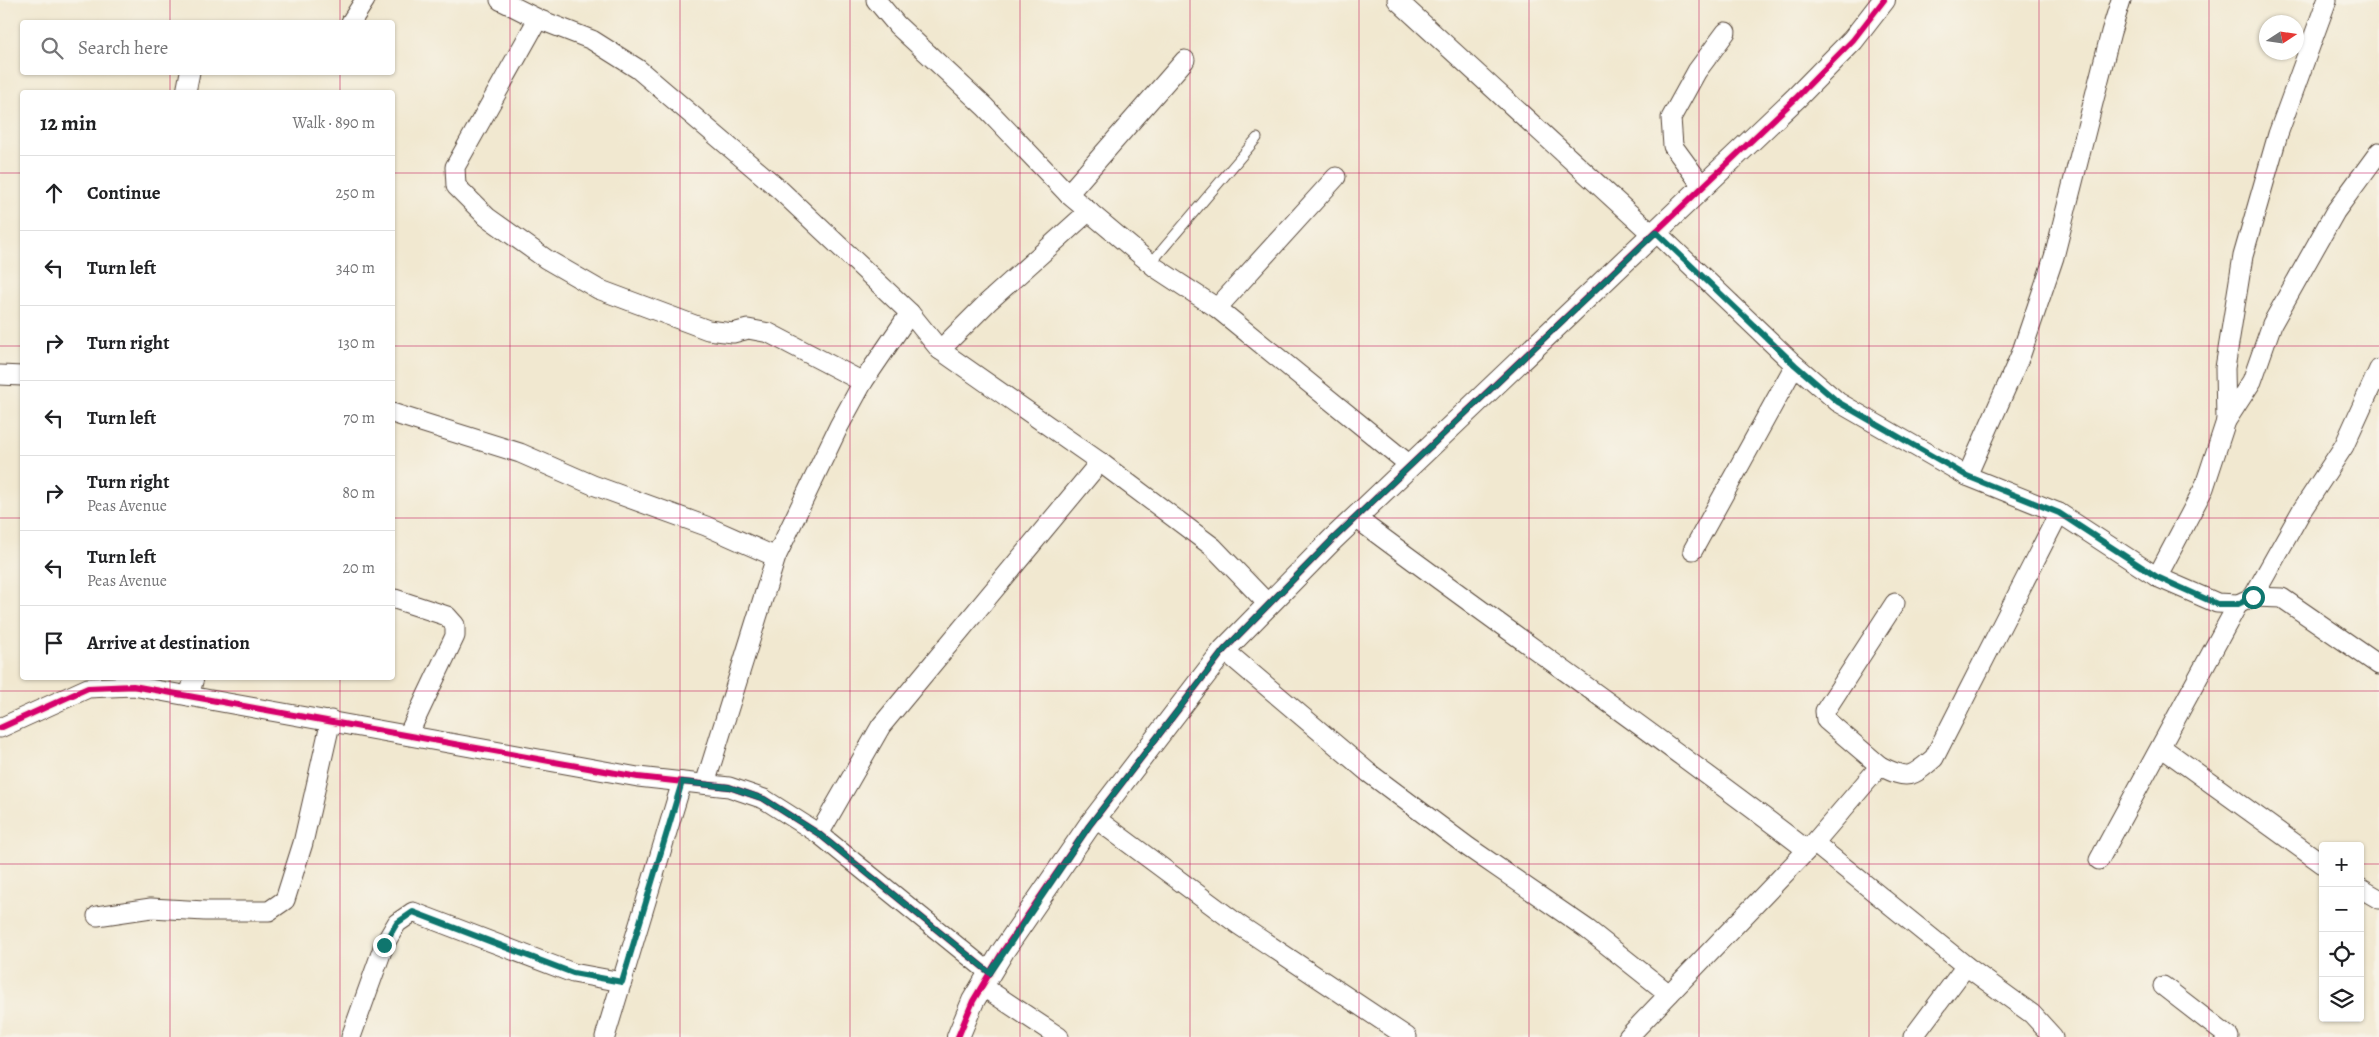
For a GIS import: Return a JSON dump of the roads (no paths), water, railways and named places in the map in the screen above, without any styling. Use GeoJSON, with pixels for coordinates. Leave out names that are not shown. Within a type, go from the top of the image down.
{"type":"FeatureCollection","features":[{"type":"Feature","properties":{"kind":"street"},"geometry":{"type":"LineString","coordinates":[[353,20],[365,0]]}},
{"type":"Feature","properties":{"kind":"street"},"geometry":{"type":"LineString","coordinates":[[500,0],[538,19],[592,40],[638,69],[780,190],[910,313],[940,350],[1100,462],[1213,547],[1267,603]]}},
{"type":"Feature","properties":{"kind":"street"},"geometry":{"type":"LineString","coordinates":[[876,0],[897,25],[985,107],[1068,194],[1151,263],[1217,308],[1411,466]]}},
{"type":"Feature","properties":{"kind":"street"},"geometry":{"type":"LineString","coordinates":[[1397,0],[1795,365],[1838,402],[1967,476],[2059,513],[2157,577],[2217,604],[2282,598],[2379,665]]}},
{"type":"Feature","properties":{"kind":"street"},"geometry":{"type":"LineString","coordinates":[[958,1037],[973,1000],[1095,818],[1224,650],[1267,603],[1703,187],[1853,40],[1884,0]]}},
{"type":"Feature","properties":{"kind":"street"},"geometry":{"type":"LineString","coordinates":[[1967,476],[2021,354],[2051,266],[2111,32],[2122,0]]}},
{"type":"Feature","properties":{"kind":"street"},"geometry":{"type":"LineString","coordinates":[[2226,421],[2225,368],[2243,256],[2278,134],[2328,0]]}},
{"type":"Feature","properties":{"kind":"street"},"geometry":{"type":"LineString","coordinates":[[538,19],[455,167],[456,186],[487,217],[546,259],[598,289],[708,330],[732,332],[748,329],[769,333],[863,382]]}},
{"type":"Feature","properties":{"kind":"street"},"geometry":{"type":"LineString","coordinates":[[1703,187],[1673,146],[1671,118],[1697,71],[1726,32]]}},
{"type":"Feature","properties":{"kind":"street"},"geometry":{"type":"LineString","coordinates":[[1068,194],[1185,60]]}},
{"type":"Feature","properties":{"kind":"street"},"geometry":{"type":"LineString","coordinates":[[186,90],[189,75]]}},
{"type":"Feature","properties":{"kind":"street"},"geometry":{"type":"LineString","coordinates":[[2157,577],[2204,488],[2226,421],[2252,381],[2272,324],[2335,212],[2379,152]]}},
{"type":"Feature","properties":{"kind":"street"},"geometry":{"type":"LineString","coordinates":[[1217,308],[1336,177]]}},
{"type":"Feature","properties":{"kind":"street"},"geometry":{"type":"LineString","coordinates":[[940,350],[988,302],[1089,211]]}},
{"type":"Feature","properties":{"kind":"street"},"geometry":{"type":"LineString","coordinates":[[705,784],[776,557],[839,426],[863,382],[910,313]]}},
{"type":"Feature","properties":{"kind":"street"},"geometry":{"type":"LineString","coordinates":[[1693,550],[1795,365]]}},
{"type":"Feature","properties":{"kind":"street"},"geometry":{"type":"LineString","coordinates":[[2099,860],[2161,747],[2246,600],[2344,446],[2379,369]]}},
{"type":"Feature","properties":{"kind":"street"},"geometry":{"type":"LineString","coordinates":[[0,375],[20,376]]}},
{"type":"Feature","properties":{"kind":"street"},"geometry":{"type":"LineString","coordinates":[[395,414],[520,453],[593,486],[706,526],[776,557]]}},
{"type":"Feature","properties":{"kind":"street"},"geometry":{"type":"LineString","coordinates":[[819,834],[881,726],[1100,462]]}},
{"type":"Feature","properties":{"kind":"street"},"geometry":{"type":"LineString","coordinates":[[1895,603],[1825,711],[1826,720],[1880,766],[1900,776],[1914,775],[1934,758],[2059,513]]}},
{"type":"Feature","properties":{"kind":"street"},"geometry":{"type":"LineString","coordinates":[[1356,518],[1473,606],[1810,847],[2032,1014],[2053,1037]]}},
{"type":"Feature","properties":{"kind":"street"},"geometry":{"type":"LineString","coordinates":[[395,599],[447,616],[455,625],[455,636],[408,735]]}},
{"type":"Feature","properties":{"kind":"street"},"geometry":{"type":"LineString","coordinates":[[1224,650],[1369,773],[1468,846],[1587,929],[1670,994]]}},
{"type":"Feature","properties":{"kind":"street"},"geometry":{"type":"LineString","coordinates":[[0,728],[88,688],[133,686],[191,687],[331,720],[408,735],[638,777],[729,787],[764,799],[819,834],[986,980],[1059,1037]]}},
{"type":"Feature","properties":{"kind":"street"},"geometry":{"type":"LineString","coordinates":[[97,916],[151,908],[205,911],[269,911],[285,900],[303,843],[331,720]]}},
{"type":"Feature","properties":{"kind":"street"},"geometry":{"type":"LineString","coordinates":[[2161,747],[2319,861]]}},
{"type":"Feature","properties":{"kind":"street"},"geometry":{"type":"LineString","coordinates":[[1628,1037],[1810,847],[1880,766]]}},
{"type":"Feature","properties":{"kind":"street"},"geometry":{"type":"LineString","coordinates":[[605,1037],[682,782]]}},
{"type":"Feature","properties":{"kind":"street"},"geometry":{"type":"LineString","coordinates":[[1095,818],[1240,925],[1407,1037]]}},
{"type":"Feature","properties":{"kind":"street"},"geometry":{"type":"LineString","coordinates":[[2364,890],[2379,899]]}},
{"type":"Feature","properties":{"kind":"street"},"geometry":{"type":"LineString","coordinates":[[352,1037],[384,945],[397,923],[413,912],[573,973],[622,982]]}},
{"type":"Feature","properties":{"kind":"street"},"geometry":{"type":"LineString","coordinates":[[1913,1037],[1966,966]]}},
{"type":"Feature","properties":{"kind":"street"},"geometry":{"type":"LineString","coordinates":[[2163,986],[2229,1037]]}},
{"type":"Feature","properties":{"kind":"lane"},"geometry":{"type":"LineString","coordinates":[[1151,263],[1257,138]]}}]}
